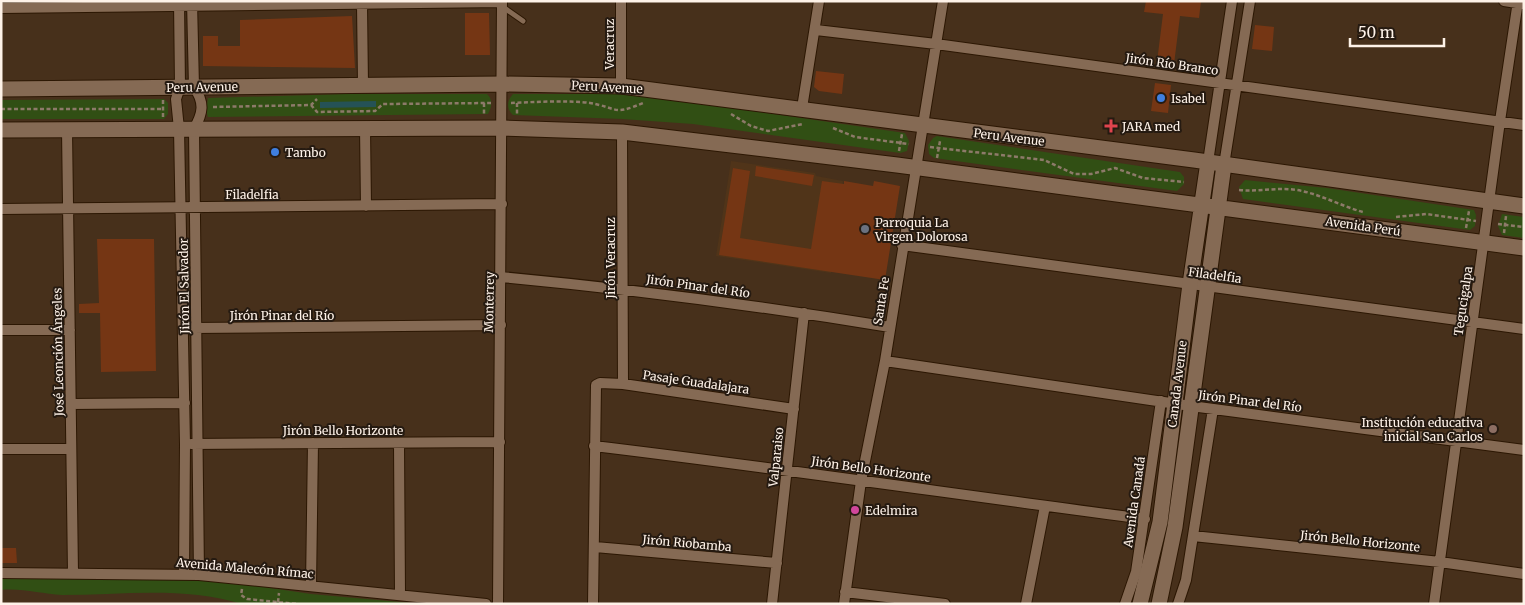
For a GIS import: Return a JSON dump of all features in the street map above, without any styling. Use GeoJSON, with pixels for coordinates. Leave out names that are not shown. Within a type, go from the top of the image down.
{"type":"FeatureCollection","features":[{"type":"Feature","properties":{"kind":"main road","name":"Peru Avenue"},"geometry":{"type":"LineString","coordinates":[[1,90],[501,84],[621,86],[804,116],[921,126],[1208,162]]}},
{"type":"Feature","properties":{"kind":"main road"},"geometry":{"type":"LineString","coordinates":[[1,130],[503,128],[622,132],[1202,205]]}},
{"type":"Feature","properties":{"kind":"main road"},"geometry":{"type":"LineString","coordinates":[[1208,162],[1524,206]]}},
{"type":"Feature","properties":{"kind":"main road","name":"Canada Avenue"},"geometry":{"type":"LineString","coordinates":[[1140,604],[1146,588],[1160,522],[1168,402],[1190,284],[1208,162]]}},
{"type":"Feature","properties":{"kind":"main road","name":"Canada Avenue"},"geometry":{"type":"LineString","coordinates":[[1159,604],[1175,527],[1224,165]]}},
{"type":"Feature","properties":{"kind":"main road","name":"Avenida Perú"},"geometry":{"type":"LineString","coordinates":[[1202,205],[1524,248]]}},
{"type":"Feature","properties":{"kind":"street","name":"Veracruz"},"geometry":{"type":"LineString","coordinates":[[621,1],[621,86]]}},
{"type":"Feature","properties":{"kind":"street"},"geometry":{"type":"LineString","coordinates":[[804,116],[819,1]]}},
{"type":"Feature","properties":{"kind":"street","name":"Santa Fe"},"geometry":{"type":"LineString","coordinates":[[844,604],[861,481],[885,361],[921,126],[943,1]]}},
{"type":"Feature","properties":{"kind":"street"},"geometry":{"type":"LineString","coordinates":[[1208,162],[1232,1]]}},
{"type":"Feature","properties":{"kind":"street"},"geometry":{"type":"LineString","coordinates":[[1224,165],[1250,1]]}},
{"type":"Feature","properties":{"kind":"street"},"geometry":{"type":"LineString","coordinates":[[1504,1],[1520,3]]}},
{"type":"Feature","properties":{"kind":"street"},"geometry":{"type":"LineString","coordinates":[[1,8],[179,4],[502,3]]}},
{"type":"Feature","properties":{"kind":"street","name":"Monterrey"},"geometry":{"type":"LineString","coordinates":[[498,604],[503,128],[501,84],[502,3]]}},
{"type":"Feature","properties":{"kind":"street","name":"Tegucigalpa"},"geometry":{"type":"LineString","coordinates":[[1434,604],[1500,121],[1520,3]]}},
{"type":"Feature","properties":{"kind":"street","name":"Jirón El Salvador"},"geometry":{"type":"LineString","coordinates":[[179,4],[187,87],[202,99],[200,118],[186,129],[181,206],[185,444],[184,574]]}},
{"type":"Feature","properties":{"kind":"street","name":"Jirón El Salvador"},"geometry":{"type":"LineString","coordinates":[[192,4],[187,87],[176,99],[186,129],[194,206],[199,575]]}},
{"type":"Feature","properties":{"kind":"street"},"geometry":{"type":"LineString","coordinates":[[362,4],[363,85]]}},
{"type":"Feature","properties":{"kind":"street","name":"Jirón Río Branco"},"geometry":{"type":"LineString","coordinates":[[816,30],[936,44],[1524,125]]}},
{"type":"Feature","properties":{"kind":"street"},"geometry":{"type":"LineString","coordinates":[[365,128],[366,206]]}},
{"type":"Feature","properties":{"kind":"street","name":"José Leonción Ángeles"},"geometry":{"type":"LineString","coordinates":[[67,130],[73,573]]}},
{"type":"Feature","properties":{"kind":"street","name":"Jirón Veracruz"},"geometry":{"type":"LineString","coordinates":[[622,132],[623,384]]}},
{"type":"Feature","properties":{"kind":"street","name":"Filadelfia"},"geometry":{"type":"LineString","coordinates":[[1,209],[502,204]]}},
{"type":"Feature","properties":{"kind":"street","name":"Filadelfia"},"geometry":{"type":"LineString","coordinates":[[902,245],[1524,328]]}},
{"type":"Feature","properties":{"kind":"street","name":"Jirón Pinar del Río"},"geometry":{"type":"LineString","coordinates":[[501,277],[623,288],[890,327]]}},
{"type":"Feature","properties":{"kind":"street","name":"Valparaiso"},"geometry":{"type":"LineString","coordinates":[[772,604],[804,313]]}},
{"type":"Feature","properties":{"kind":"street","name":"Jirón Pinar del Río"},"geometry":{"type":"LineString","coordinates":[[183,328],[501,325]]}},
{"type":"Feature","properties":{"kind":"street"},"geometry":{"type":"LineString","coordinates":[[1,330],[70,330]]}},
{"type":"Feature","properties":{"kind":"street","name":"Jirón Pinar del Río"},"geometry":{"type":"LineString","coordinates":[[885,361],[1191,406],[1524,450]]}},
{"type":"Feature","properties":{"kind":"street","name":"Pasaje Guadalajara"},"geometry":{"type":"LineString","coordinates":[[594,446],[596,385],[600,383],[623,384],[794,409]]}},
{"type":"Feature","properties":{"kind":"street"},"geometry":{"type":"LineString","coordinates":[[71,404],[184,402]]}},
{"type":"Feature","properties":{"kind":"street","name":"Avenida Canadá"},"geometry":{"type":"LineString","coordinates":[[1125,604],[1136,572],[1168,402]]}},
{"type":"Feature","properties":{"kind":"street"},"geometry":{"type":"LineString","coordinates":[[1178,604],[1186,580],[1213,409]]}},
{"type":"Feature","properties":{"kind":"street","name":"Jirón Bello Horizonte"},"geometry":{"type":"LineString","coordinates":[[185,444],[500,442]]}},
{"type":"Feature","properties":{"kind":"street"},"geometry":{"type":"LineString","coordinates":[[311,586],[313,443]]}},
{"type":"Feature","properties":{"kind":"street"},"geometry":{"type":"LineString","coordinates":[[398,443],[400,594]]}},
{"type":"Feature","properties":{"kind":"street"},"geometry":{"type":"LineString","coordinates":[[593,604],[594,446]]}},
{"type":"Feature","properties":{"kind":"street","name":"Jirón Bello Horizonte"},"geometry":{"type":"LineString","coordinates":[[594,446],[787,469],[861,481],[1145,519]]}},
{"type":"Feature","properties":{"kind":"street"},"geometry":{"type":"LineString","coordinates":[[1,449],[72,449]]}},
{"type":"Feature","properties":{"kind":"street"},"geometry":{"type":"LineString","coordinates":[[1026,604],[1045,506]]}},
{"type":"Feature","properties":{"kind":"street","name":"Jirón Bello Horizonte"},"geometry":{"type":"LineString","coordinates":[[1193,536],[1440,562],[1524,574]]}},
{"type":"Feature","properties":{"kind":"street","name":"Jirón Riobamba"},"geometry":{"type":"LineString","coordinates":[[594,547],[777,563]]}},
{"type":"Feature","properties":{"kind":"street","name":"Avenida Malecón Rímac"},"geometry":{"type":"LineString","coordinates":[[1,573],[184,574],[486,604]]}},
{"type":"Feature","properties":{"kind":"street"},"geometry":{"type":"LineString","coordinates":[[845,592],[945,604]]}},
{"type":"Feature","properties":{"kind":"lane"},"geometry":{"type":"LineString","coordinates":[[502,3],[523,21]]}},
{"type":"Feature","properties":{"kind":"path"},"geometry":{"type":"LineString","coordinates":[[484,94],[484,114]]}},
{"type":"Feature","properties":{"kind":"path"},"geometry":{"type":"LineString","coordinates":[[517,94],[517,115]]}},
{"type":"Feature","properties":{"kind":"path"},"geometry":{"type":"LineString","coordinates":[[162,119],[163,99]]}},
{"type":"Feature","properties":{"kind":"path"},"geometry":{"type":"LineString","coordinates":[[508,103],[590,103],[614,111],[622,111],[648,102]]}},
{"type":"Feature","properties":{"kind":"path"},"geometry":{"type":"LineString","coordinates":[[211,107],[311,105],[317,112],[326,112],[375,111],[383,104],[491,103]]}},
{"type":"Feature","properties":{"kind":"path"},"geometry":{"type":"LineString","coordinates":[[1,109],[162,109]]}},
{"type":"Feature","properties":{"kind":"path"},"geometry":{"type":"LineString","coordinates":[[728,112],[751,126],[768,131],[804,116]]}},
{"type":"Feature","properties":{"kind":"path"},"geometry":{"type":"LineString","coordinates":[[826,126],[855,137],[909,144]]}},
{"type":"Feature","properties":{"kind":"path"},"geometry":{"type":"LineString","coordinates":[[899,153],[902,133]]}},
{"type":"Feature","properties":{"kind":"path"},"geometry":{"type":"LineString","coordinates":[[937,158],[940,137]]}},
{"type":"Feature","properties":{"kind":"path"},"geometry":{"type":"LineString","coordinates":[[928,146],[1044,160],[1074,174],[1090,174],[1115,168],[1143,178],[1184,182]]}},
{"type":"Feature","properties":{"kind":"path"},"geometry":{"type":"LineString","coordinates":[[1239,190],[1254,192],[1277,189],[1300,190],[1369,213]]}},
{"type":"Feature","properties":{"kind":"path"},"geometry":{"type":"LineString","coordinates":[[1466,230],[1469,209]]}},
{"type":"Feature","properties":{"kind":"path"},"geometry":{"type":"LineString","coordinates":[[1394,217],[1426,214],[1476,220]]}},
{"type":"Feature","properties":{"kind":"path"},"geometry":{"type":"LineString","coordinates":[[1504,236],[1506,215]]}},
{"type":"Feature","properties":{"kind":"path"},"geometry":{"type":"LineString","coordinates":[[1498,224],[1524,227]]}},
{"type":"Feature","properties":{"kind":"path"},"geometry":{"type":"LineString","coordinates":[[242,587],[241,596],[254,600],[298,604]]}},
{"type":"Feature","properties":{"kind":"path"},"geometry":{"type":"LineString","coordinates":[[268,591],[268,601]]}},
{"type":"Feature","properties":{"kind":"path"},"geometry":{"type":"LineString","coordinates":[[254,600],[255,595]]}},
{"type":"Feature","properties":{"kind":"shaded area"},"geometry":{"type":"Polygon","coordinates":[[[731,161],[815,173],[816,176],[843,181],[831,273],[716,256],[731,161]]]}},
{"type":"Feature","properties":{"kind":"green space"},"geometry":{"type":"Polygon","coordinates":[[[345,94],[487,94],[491,103],[488,114],[208,117],[206,111],[208,98],[345,94]]]}},
{"type":"Feature","properties":{"kind":"green space"},"geometry":{"type":"Polygon","coordinates":[[[513,94],[618,94],[677,100],[905,133],[909,141],[907,151],[900,153],[693,124],[513,115],[508,105],[509,99],[513,94]]]}},
{"type":"Feature","properties":{"kind":"green space"},"geometry":{"type":"Polygon","coordinates":[[[164,99],[168,103],[168,114],[164,119],[1,119],[1,100],[164,99]]]}},
{"type":"Feature","properties":{"kind":"green space"},"geometry":{"type":"Polygon","coordinates":[[[937,136],[1180,172],[1184,177],[1184,184],[1177,191],[934,158],[929,154],[928,145],[937,136]]]}},
{"type":"Feature","properties":{"kind":"green space"},"geometry":{"type":"Polygon","coordinates":[[[1245,180],[1327,188],[1474,210],[1476,215],[1475,226],[1470,230],[1243,199],[1239,187],[1245,180]]]}},
{"type":"Feature","properties":{"kind":"green space"},"geometry":{"type":"Polygon","coordinates":[[[1502,214],[1524,217],[1524,238],[1502,235],[1498,226],[1502,214]]]}},
{"type":"Feature","properties":{"kind":"green space"},"geometry":{"type":"Polygon","coordinates":[[[1,578],[217,580],[311,594],[422,604],[242,604],[220,598],[175,593],[62,595],[1,590],[1,578]]]}},
{"type":"Feature","properties":{"kind":"water"},"geometry":{"type":"Polygon","coordinates":[[[376,101],[376,107],[320,108],[320,102],[376,101]]]}},
{"type":"Feature","properties":{"kind":"building"},"geometry":{"type":"Polygon","coordinates":[[[1146,1],[1201,1],[1199,18],[1180,16],[1174,64],[1157,62],[1163,14],[1144,12],[1146,1]]]}},
{"type":"Feature","properties":{"kind":"building"},"geometry":{"type":"Polygon","coordinates":[[[465,13],[489,13],[490,55],[465,55],[465,13]]]}},
{"type":"Feature","properties":{"kind":"building"},"geometry":{"type":"Polygon","coordinates":[[[352,16],[355,68],[203,66],[203,36],[218,36],[218,46],[240,46],[240,20],[352,16]]]}},
{"type":"Feature","properties":{"kind":"building"},"geometry":{"type":"Polygon","coordinates":[[[1255,25],[1274,27],[1272,51],[1252,49],[1255,25]]]}},
{"type":"Feature","properties":{"kind":"building"},"geometry":{"type":"Polygon","coordinates":[[[816,71],[844,74],[842,94],[819,91],[814,87],[816,71]]]}},
{"type":"Feature","properties":{"kind":"building","name":"Isabel"},"geometry":{"type":"Polygon","coordinates":[[[1155,83],[1171,85],[1168,113],[1151,111],[1155,83]]]}},
{"type":"Feature","properties":{"kind":"building"},"geometry":{"type":"Polygon","coordinates":[[[756,166],[814,175],[812,186],[755,176],[756,166]]]}},
{"type":"Feature","properties":{"kind":"building"},"geometry":{"type":"Polygon","coordinates":[[[733,168],[750,171],[740,238],[811,249],[822,181],[844,184],[844,181],[873,186],[874,181],[900,186],[885,280],[719,255],[733,168]]]}},
{"type":"Feature","properties":{"kind":"building"},"geometry":{"type":"Polygon","coordinates":[[[97,239],[154,239],[156,371],[101,372],[100,313],[79,313],[79,304],[99,303],[97,239]]]}},
{"type":"Feature","properties":{"kind":"building"},"geometry":{"type":"Polygon","coordinates":[[[1,548],[16,548],[17,563],[1,563],[1,548]]]}},
{"type":"Feature","properties":{"kind":"place","name":"Isabel"},"geometry":{"type":"Point","coordinates":[1161,98]}},
{"type":"Feature","properties":{"kind":"place","name":"JARA med"},"geometry":{"type":"Point","coordinates":[1111,126]}},
{"type":"Feature","properties":{"kind":"place","name":"Tambo"},"geometry":{"type":"Point","coordinates":[275,152]}},
{"type":"Feature","properties":{"kind":"place","name":"Parroquia La Virgen Dolorosa"},"geometry":{"type":"Point","coordinates":[865,229]}},
{"type":"Feature","properties":{"kind":"place","name":"Institución educativa inicial San Carlos"},"geometry":{"type":"Point","coordinates":[1493,429]}},
{"type":"Feature","properties":{"kind":"place","name":"Edelmira"},"geometry":{"type":"Point","coordinates":[855,510]}}]}
